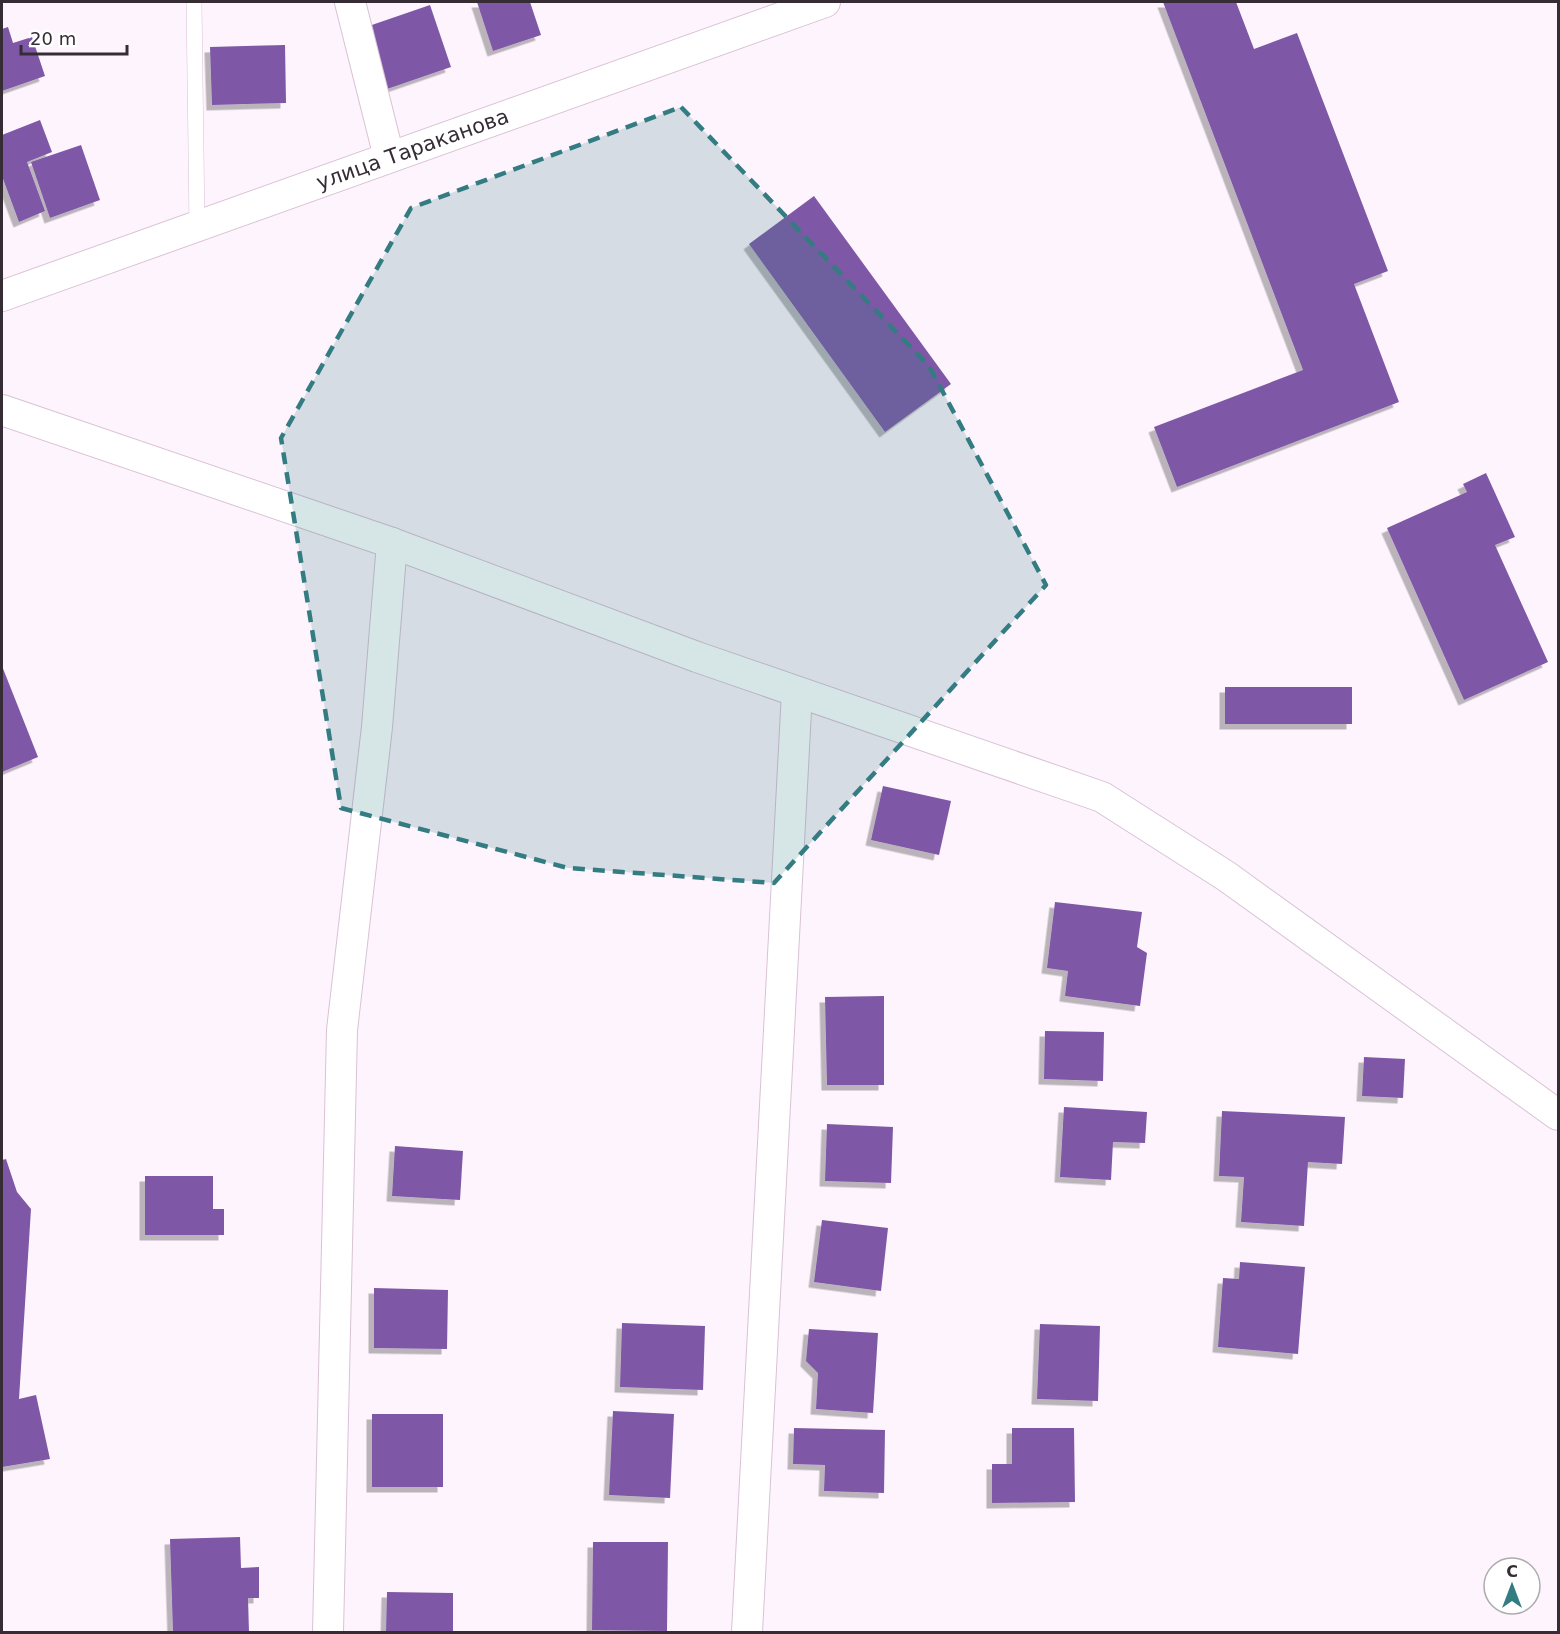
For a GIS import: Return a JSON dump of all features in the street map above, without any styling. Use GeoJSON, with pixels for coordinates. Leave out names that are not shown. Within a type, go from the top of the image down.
{"type":"FeatureCollection","features":[{"type":"Feature","properties":{"kind":"street"},"geometry":{"type":"LineString","coordinates":[[350,2],[389,157]]}},
{"type":"Feature","properties":{"kind":"street","name":"улица Тараканова"},"geometry":{"type":"LineString","coordinates":[[3,289],[196,226],[389,157],[783,9],[825,2]]}},
{"type":"Feature","properties":{"kind":"street"},"geometry":{"type":"LineString","coordinates":[[2,410],[392,543],[697,657],[1102,797],[1226,876],[1558,1115]]}},
{"type":"Feature","properties":{"kind":"street"},"geometry":{"type":"LineString","coordinates":[[327,1632],[342,1030],[377,727],[392,543]]}},
{"type":"Feature","properties":{"kind":"street"},"geometry":{"type":"LineString","coordinates":[[747,1632],[797,692]]}},
{"type":"Feature","properties":{"kind":"lane"},"geometry":{"type":"LineString","coordinates":[[194,2],[196,226]]}},
{"type":"Feature","properties":{"kind":"highlighted area"},"geometry":{"type":"Polygon","coordinates":[[[681,107],[929,366],[1046,585],[774,883],[568,868],[341,808],[281,438],[411,208],[681,107]]]}},
{"type":"Feature","properties":{"kind":"building"},"geometry":{"type":"Polygon","coordinates":[[[477,2],[530,2],[541,35],[493,51],[477,2]]]}},
{"type":"Feature","properties":{"kind":"building"},"geometry":{"type":"Polygon","coordinates":[[[1163,2],[1236,2],[1254,49],[1297,33],[1388,271],[1354,284],[1399,402],[1177,487],[1154,427],[1303,370],[1163,2]]]}},
{"type":"Feature","properties":{"kind":"building"},"geometry":{"type":"Polygon","coordinates":[[[430,5],[451,67],[387,89],[366,27],[430,5]]]}},
{"type":"Feature","properties":{"kind":"building"},"geometry":{"type":"Polygon","coordinates":[[[8,27],[13,43],[32,37],[45,76],[2,91],[2,29],[8,27]]]}},
{"type":"Feature","properties":{"kind":"building"},"geometry":{"type":"Polygon","coordinates":[[[285,45],[286,103],[212,105],[210,47],[285,45]]]}},
{"type":"Feature","properties":{"kind":"building"},"geometry":{"type":"Polygon","coordinates":[[[40,120],[52,152],[27,162],[45,211],[19,222],[2,176],[2,135],[40,120]]]}},
{"type":"Feature","properties":{"kind":"building"},"geometry":{"type":"Polygon","coordinates":[[[81,145],[100,200],[50,218],[31,162],[81,145]]]}},
{"type":"Feature","properties":{"kind":"building"},"geometry":{"type":"Polygon","coordinates":[[[814,196],[951,384],[885,432],[749,244],[814,196]]]}},
{"type":"Feature","properties":{"kind":"building"},"geometry":{"type":"Polygon","coordinates":[[[1486,473],[1515,537],[1495,545],[1548,662],[1464,700],[1387,528],[1467,492],[1463,484],[1486,473]]]}},
{"type":"Feature","properties":{"kind":"building"},"geometry":{"type":"Polygon","coordinates":[[[2,666],[38,757],[2,772],[2,666]]]}},
{"type":"Feature","properties":{"kind":"building"},"geometry":{"type":"Polygon","coordinates":[[[1225,687],[1352,687],[1352,724],[1225,724],[1225,687]]]}},
{"type":"Feature","properties":{"kind":"building"},"geometry":{"type":"Polygon","coordinates":[[[883,786],[951,801],[939,855],[871,840],[883,786]]]}},
{"type":"Feature","properties":{"kind":"building"},"geometry":{"type":"Polygon","coordinates":[[[1055,902],[1142,912],[1137,947],[1147,953],[1140,1006],[1065,996],[1068,971],[1047,968],[1055,902]]]}},
{"type":"Feature","properties":{"kind":"building"},"geometry":{"type":"Polygon","coordinates":[[[884,996],[884,1085],[827,1085],[825,997],[884,996]]]}},
{"type":"Feature","properties":{"kind":"building"},"geometry":{"type":"Polygon","coordinates":[[[1045,1031],[1104,1032],[1103,1081],[1044,1079],[1045,1031]]]}},
{"type":"Feature","properties":{"kind":"building"},"geometry":{"type":"Polygon","coordinates":[[[1364,1057],[1405,1059],[1403,1098],[1362,1096],[1364,1057]]]}},
{"type":"Feature","properties":{"kind":"building"},"geometry":{"type":"Polygon","coordinates":[[[1064,1107],[1147,1112],[1145,1143],[1113,1142],[1111,1180],[1060,1177],[1064,1107]]]}},
{"type":"Feature","properties":{"kind":"building"},"geometry":{"type":"Polygon","coordinates":[[[1222,1111],[1345,1117],[1342,1164],[1308,1162],[1304,1226],[1241,1222],[1244,1177],[1219,1176],[1222,1111]]]}},
{"type":"Feature","properties":{"kind":"building"},"geometry":{"type":"Polygon","coordinates":[[[827,1124],[893,1127],[891,1183],[825,1181],[827,1124]]]}},
{"type":"Feature","properties":{"kind":"building"},"geometry":{"type":"Polygon","coordinates":[[[395,1146],[463,1151],[460,1200],[392,1196],[395,1146]]]}},
{"type":"Feature","properties":{"kind":"building"},"geometry":{"type":"Polygon","coordinates":[[[6,1159],[17,1192],[31,1209],[19,1399],[36,1395],[50,1459],[2,1467],[2,1160],[6,1159]]]}},
{"type":"Feature","properties":{"kind":"building"},"geometry":{"type":"Polygon","coordinates":[[[145,1176],[213,1176],[213,1209],[224,1209],[224,1235],[145,1235],[145,1176]]]}},
{"type":"Feature","properties":{"kind":"building"},"geometry":{"type":"Polygon","coordinates":[[[822,1220],[888,1228],[881,1291],[814,1282],[822,1220]]]}},
{"type":"Feature","properties":{"kind":"building"},"geometry":{"type":"Polygon","coordinates":[[[1240,1262],[1305,1267],[1298,1354],[1218,1347],[1223,1278],[1239,1279],[1240,1262]]]}},
{"type":"Feature","properties":{"kind":"building"},"geometry":{"type":"Polygon","coordinates":[[[374,1288],[448,1290],[447,1349],[374,1348],[374,1288]]]}},
{"type":"Feature","properties":{"kind":"building"},"geometry":{"type":"Polygon","coordinates":[[[622,1323],[705,1326],[703,1390],[620,1387],[622,1323]]]}},
{"type":"Feature","properties":{"kind":"building"},"geometry":{"type":"Polygon","coordinates":[[[1040,1324],[1100,1326],[1098,1401],[1037,1399],[1040,1324]]]}},
{"type":"Feature","properties":{"kind":"building"},"geometry":{"type":"Polygon","coordinates":[[[809,1329],[878,1333],[873,1413],[816,1409],[818,1373],[806,1361],[809,1329]]]}},
{"type":"Feature","properties":{"kind":"building"},"geometry":{"type":"Polygon","coordinates":[[[613,1411],[674,1414],[670,1498],[609,1495],[613,1411]]]}},
{"type":"Feature","properties":{"kind":"building"},"geometry":{"type":"Polygon","coordinates":[[[372,1414],[443,1414],[443,1487],[372,1487],[372,1414]]]}},
{"type":"Feature","properties":{"kind":"building"},"geometry":{"type":"Polygon","coordinates":[[[794,1428],[885,1430],[884,1493],[824,1491],[825,1465],[793,1464],[794,1428]]]}},
{"type":"Feature","properties":{"kind":"building"},"geometry":{"type":"Polygon","coordinates":[[[1012,1428],[1074,1428],[1075,1502],[992,1503],[992,1464],[1012,1464],[1012,1428]]]}},
{"type":"Feature","properties":{"kind":"building"},"geometry":{"type":"Polygon","coordinates":[[[240,1537],[241,1568],[259,1567],[259,1598],[248,1598],[249,1632],[173,1632],[170,1539],[240,1537]]]}},
{"type":"Feature","properties":{"kind":"building"},"geometry":{"type":"Polygon","coordinates":[[[593,1542],[668,1542],[667,1631],[592,1630],[593,1542]]]}},
{"type":"Feature","properties":{"kind":"building"},"geometry":{"type":"Polygon","coordinates":[[[387,1592],[453,1593],[453,1632],[386,1632],[387,1592]]]}}]}
